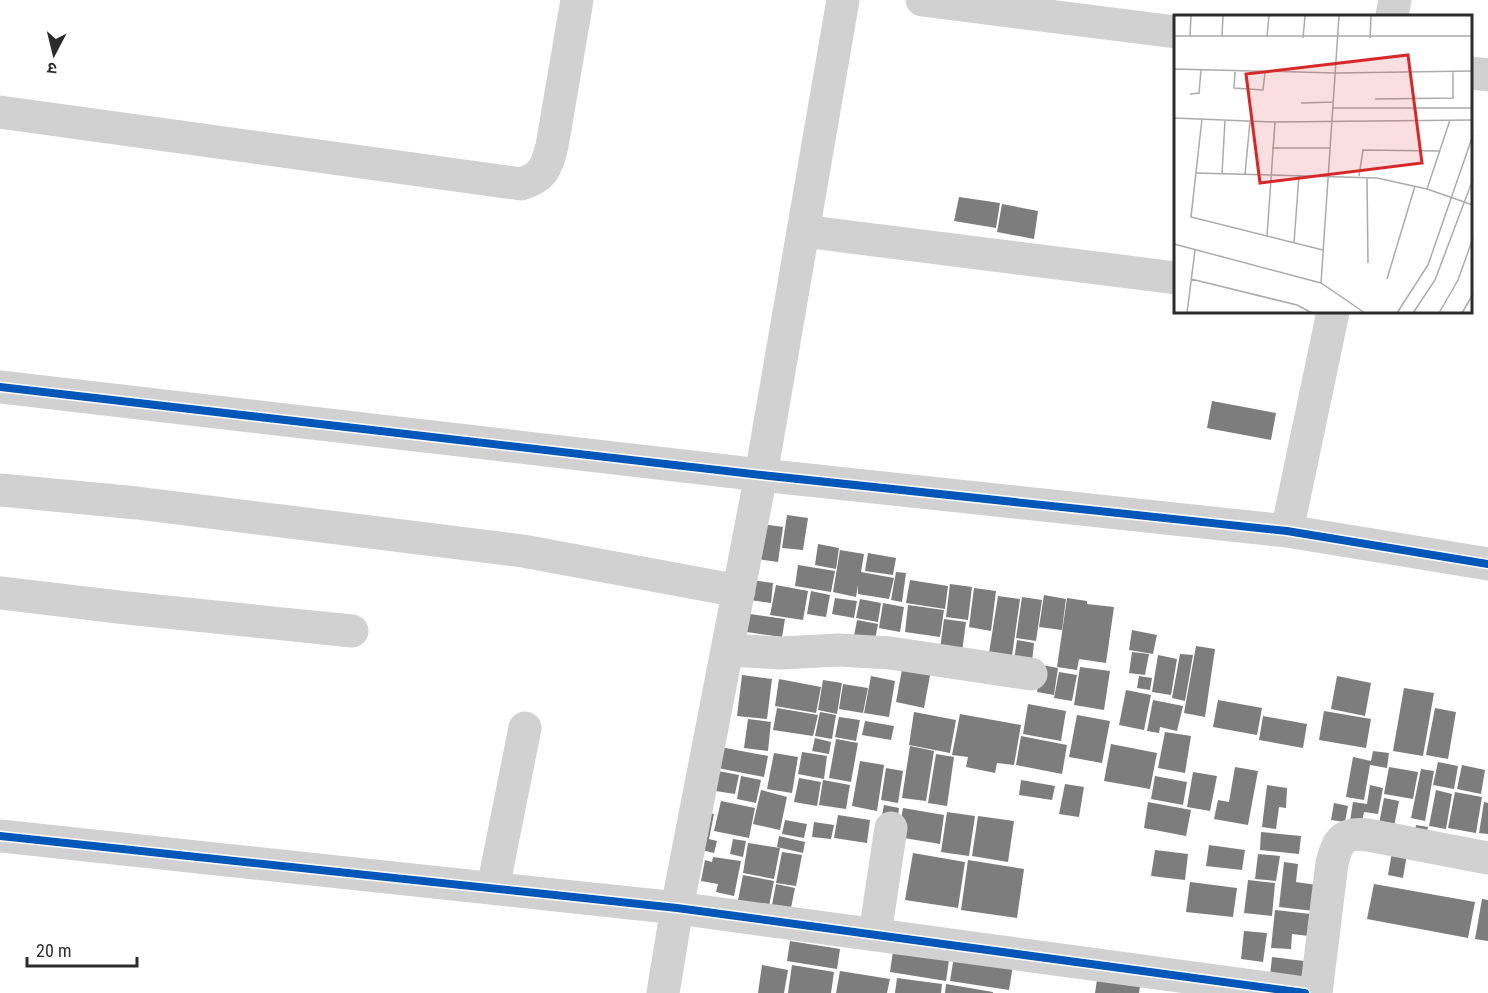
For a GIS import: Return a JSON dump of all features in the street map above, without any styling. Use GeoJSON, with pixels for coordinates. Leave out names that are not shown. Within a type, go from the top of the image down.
{"type":"FeatureCollection","features":[{"type":"Feature","properties":{"kind":"street"},"geometry":{"type":"LineString","coordinates":[[0,112],[521,184],[533,180],[546,168],[552,146],[577,0]]}},
{"type":"Feature","properties":{"kind":"street"},"geometry":{"type":"LineString","coordinates":[[663,993],[677,908],[761,475],[843,0]]}},
{"type":"Feature","properties":{"kind":"street"},"geometry":{"type":"LineString","coordinates":[[922,0],[1129,13],[1174,31]]}},
{"type":"Feature","properties":{"kind":"street"},"geometry":{"type":"LineString","coordinates":[[1392,15],[1395,0]]}},
{"type":"Feature","properties":{"kind":"street"},"geometry":{"type":"LineString","coordinates":[[1473,73],[1488,75]]}},
{"type":"Feature","properties":{"kind":"street"},"geometry":{"type":"LineString","coordinates":[[803,231],[1174,278]]}},
{"type":"Feature","properties":{"kind":"street"},"geometry":{"type":"LineString","coordinates":[[1287,531],[1333,314]]}},
{"type":"Feature","properties":{"kind":"street"},"geometry":{"type":"LineString","coordinates":[[0,387],[761,475],[1287,531],[1488,564]]}},
{"type":"Feature","properties":{"kind":"street"},"geometry":{"type":"LineString","coordinates":[[0,490],[138,503],[523,551],[739,591]]}},
{"type":"Feature","properties":{"kind":"street"},"geometry":{"type":"LineString","coordinates":[[0,593],[352,631]]}},
{"type":"Feature","properties":{"kind":"street"},"geometry":{"type":"LineString","coordinates":[[728,650],[780,653],[839,650],[890,653],[1031,674]]}},
{"type":"Feature","properties":{"kind":"street"},"geometry":{"type":"LineString","coordinates":[[493,888],[525,728]]}},
{"type":"Feature","properties":{"kind":"street"},"geometry":{"type":"LineString","coordinates":[[874,934],[891,828]]}},
{"type":"Feature","properties":{"kind":"street"},"geometry":{"type":"LineString","coordinates":[[1316,993],[1332,863],[1336,848],[1344,837],[1355,833],[1488,858]]}},
{"type":"Feature","properties":{"kind":"street"},"geometry":{"type":"LineString","coordinates":[[0,836],[677,908],[1305,993]]}},
{"type":"Feature","properties":{"kind":"building"},"geometry":{"type":"Polygon","coordinates":[[[959,197],[1000,203],[996,228],[954,221],[959,197]]]}},
{"type":"Feature","properties":{"kind":"building"},"geometry":{"type":"Polygon","coordinates":[[[1002,204],[1038,211],[1034,239],[997,232],[1002,204]]]}},
{"type":"Feature","properties":{"kind":"building"},"geometry":{"type":"Polygon","coordinates":[[[1212,401],[1276,413],[1271,440],[1207,428],[1212,401]]]}},
{"type":"Feature","properties":{"kind":"building"},"geometry":{"type":"Polygon","coordinates":[[[787,515],[808,518],[803,550],[782,548],[787,515]]]}},
{"type":"Feature","properties":{"kind":"building"},"geometry":{"type":"Polygon","coordinates":[[[762,524],[783,527],[778,562],[757,559],[762,524]]]}},
{"type":"Feature","properties":{"kind":"building"},"geometry":{"type":"Polygon","coordinates":[[[818,544],[839,548],[836,569],[815,565],[818,544]]]}},
{"type":"Feature","properties":{"kind":"building"},"geometry":{"type":"Polygon","coordinates":[[[840,550],[864,554],[861,572],[894,578],[889,599],[858,594],[858,585],[856,597],[833,592],[840,550]]]}},
{"type":"Feature","properties":{"kind":"building"},"geometry":{"type":"Polygon","coordinates":[[[868,553],[896,558],[893,575],[865,571],[868,553]]]}},
{"type":"Feature","properties":{"kind":"building"},"geometry":{"type":"Polygon","coordinates":[[[798,565],[835,571],[831,592],[795,586],[798,565]]]}},
{"type":"Feature","properties":{"kind":"building"},"geometry":{"type":"Polygon","coordinates":[[[896,572],[906,573],[902,602],[891,600],[896,572]]]}},
{"type":"Feature","properties":{"kind":"building"},"geometry":{"type":"Polygon","coordinates":[[[745,579],[773,583],[771,603],[743,599],[745,579]]]}},
{"type":"Feature","properties":{"kind":"building"},"geometry":{"type":"Polygon","coordinates":[[[910,580],[948,586],[945,609],[906,603],[910,580]]]}},
{"type":"Feature","properties":{"kind":"building"},"geometry":{"type":"Polygon","coordinates":[[[950,584],[972,587],[968,620],[946,617],[950,584]]]}},
{"type":"Feature","properties":{"kind":"building"},"geometry":{"type":"Polygon","coordinates":[[[776,585],[808,591],[803,620],[770,615],[776,585]]]}},
{"type":"Feature","properties":{"kind":"building"},"geometry":{"type":"Polygon","coordinates":[[[974,588],[996,591],[991,631],[969,627],[974,588]]]}},
{"type":"Feature","properties":{"kind":"building"},"geometry":{"type":"Polygon","coordinates":[[[811,591],[830,595],[826,617],[807,614],[811,591]]]}},
{"type":"Feature","properties":{"kind":"building"},"geometry":{"type":"Polygon","coordinates":[[[1044,595],[1066,599],[1062,630],[1039,627],[1044,595]]]}},
{"type":"Feature","properties":{"kind":"building"},"geometry":{"type":"Polygon","coordinates":[[[998,596],[1020,599],[1012,656],[989,653],[998,596]]]}},
{"type":"Feature","properties":{"kind":"building"},"geometry":{"type":"Polygon","coordinates":[[[1022,597],[1042,600],[1036,641],[1016,638],[1022,597]]]}},
{"type":"Feature","properties":{"kind":"building"},"geometry":{"type":"Polygon","coordinates":[[[835,598],[857,601],[854,618],[832,614],[835,598]]]}},
{"type":"Feature","properties":{"kind":"building"},"geometry":{"type":"Polygon","coordinates":[[[1067,598],[1087,601],[1087,604],[1114,607],[1106,663],[1079,659],[1077,670],[1057,667],[1067,598]]]}},
{"type":"Feature","properties":{"kind":"building"},"geometry":{"type":"Polygon","coordinates":[[[860,599],[881,603],[878,622],[856,618],[860,599]]]}},
{"type":"Feature","properties":{"kind":"building"},"geometry":{"type":"Polygon","coordinates":[[[883,603],[904,607],[900,632],[879,628],[883,603]]]}},
{"type":"Feature","properties":{"kind":"building"},"geometry":{"type":"Polygon","coordinates":[[[908,605],[944,610],[940,637],[905,632],[908,605]]]}},
{"type":"Feature","properties":{"kind":"building"},"geometry":{"type":"Polygon","coordinates":[[[743,613],[785,619],[782,637],[740,631],[743,613]]]}},
{"type":"Feature","properties":{"kind":"building"},"geometry":{"type":"Polygon","coordinates":[[[944,619],[966,622],[962,652],[940,649],[944,619]]]}},
{"type":"Feature","properties":{"kind":"building"},"geometry":{"type":"Polygon","coordinates":[[[857,620],[878,624],[875,640],[854,636],[857,620]]]}},
{"type":"Feature","properties":{"kind":"building"},"geometry":{"type":"Polygon","coordinates":[[[1132,630],[1157,635],[1153,654],[1129,650],[1132,630]]]}},
{"type":"Feature","properties":{"kind":"building"},"geometry":{"type":"Polygon","coordinates":[[[1017,640],[1034,643],[1032,662],[1014,660],[1017,640]]]}},
{"type":"Feature","properties":{"kind":"building"},"geometry":{"type":"Polygon","coordinates":[[[1196,646],[1215,649],[1205,717],[1184,713],[1196,646]]]}},
{"type":"Feature","properties":{"kind":"building"},"geometry":{"type":"Polygon","coordinates":[[[1132,652],[1149,654],[1145,675],[1129,673],[1132,652]]]}},
{"type":"Feature","properties":{"kind":"building"},"geometry":{"type":"Polygon","coordinates":[[[1180,654],[1193,655],[1185,701],[1172,698],[1180,654]]]}},
{"type":"Feature","properties":{"kind":"building"},"geometry":{"type":"Polygon","coordinates":[[[1158,655],[1177,659],[1171,695],[1152,692],[1158,655]]]}},
{"type":"Feature","properties":{"kind":"building"},"geometry":{"type":"Polygon","coordinates":[[[903,664],[931,670],[924,708],[896,702],[903,664]]]}},
{"type":"Feature","properties":{"kind":"building"},"geometry":{"type":"Polygon","coordinates":[[[1042,665],[1058,668],[1054,695],[1037,692],[1042,665]]]}},
{"type":"Feature","properties":{"kind":"building"},"geometry":{"type":"Polygon","coordinates":[[[1080,667],[1110,671],[1104,710],[1074,705],[1080,667]]]}},
{"type":"Feature","properties":{"kind":"building"},"geometry":{"type":"Polygon","coordinates":[[[1059,672],[1077,675],[1072,701],[1054,698],[1059,672]]]}},
{"type":"Feature","properties":{"kind":"building"},"geometry":{"type":"Polygon","coordinates":[[[742,675],[772,679],[767,719],[737,716],[742,675]]]}},
{"type":"Feature","properties":{"kind":"building"},"geometry":{"type":"Polygon","coordinates":[[[871,676],[895,681],[889,717],[864,713],[871,676]]]}},
{"type":"Feature","properties":{"kind":"building"},"geometry":{"type":"Polygon","coordinates":[[[1139,676],[1152,678],[1150,690],[1137,688],[1139,676]]]}},
{"type":"Feature","properties":{"kind":"building"},"geometry":{"type":"Polygon","coordinates":[[[1337,676],[1371,683],[1365,716],[1331,709],[1337,676]]]}},
{"type":"Feature","properties":{"kind":"building"},"geometry":{"type":"Polygon","coordinates":[[[779,679],[821,687],[816,713],[775,706],[779,679]]]}},
{"type":"Feature","properties":{"kind":"building"},"geometry":{"type":"Polygon","coordinates":[[[823,680],[842,683],[837,714],[818,710],[823,680]]]}},
{"type":"Feature","properties":{"kind":"building"},"geometry":{"type":"Polygon","coordinates":[[[843,684],[868,688],[863,713],[839,709],[843,684]]]}},
{"type":"Feature","properties":{"kind":"building"},"geometry":{"type":"Polygon","coordinates":[[[1404,688],[1434,693],[1423,756],[1393,751],[1404,688]]]}},
{"type":"Feature","properties":{"kind":"building"},"geometry":{"type":"Polygon","coordinates":[[[1126,690],[1151,695],[1144,730],[1119,725],[1126,690]]]}},
{"type":"Feature","properties":{"kind":"building"},"geometry":{"type":"Polygon","coordinates":[[[1153,700],[1183,706],[1177,731],[1160,727],[1159,733],[1147,731],[1153,700]]]}},
{"type":"Feature","properties":{"kind":"building"},"geometry":{"type":"Polygon","coordinates":[[[1218,700],[1262,708],[1257,735],[1213,727],[1218,700]]]}},
{"type":"Feature","properties":{"kind":"building"},"geometry":{"type":"Polygon","coordinates":[[[1028,704],[1066,711],[1061,741],[1023,734],[1028,704]]]}},
{"type":"Feature","properties":{"kind":"building"},"geometry":{"type":"Polygon","coordinates":[[[777,708],[818,715],[813,736],[773,730],[777,708]]]}},
{"type":"Feature","properties":{"kind":"building"},"geometry":{"type":"Polygon","coordinates":[[[1435,708],[1456,712],[1448,759],[1426,755],[1435,708]]]}},
{"type":"Feature","properties":{"kind":"building"},"geometry":{"type":"Polygon","coordinates":[[[1324,711],[1371,719],[1366,748],[1319,740],[1324,711]]]}},
{"type":"Feature","properties":{"kind":"building"},"geometry":{"type":"Polygon","coordinates":[[[820,712],[836,715],[832,739],[815,736],[820,712]]]}},
{"type":"Feature","properties":{"kind":"building"},"geometry":{"type":"Polygon","coordinates":[[[914,712],[956,720],[950,753],[909,745],[914,712]]]}},
{"type":"Feature","properties":{"kind":"building"},"geometry":{"type":"Polygon","coordinates":[[[960,714],[1021,725],[1014,765],[997,763],[995,773],[966,767],[968,757],[952,755],[960,714]]]}},
{"type":"Feature","properties":{"kind":"building"},"geometry":{"type":"Polygon","coordinates":[[[1077,715],[1110,721],[1102,763],[1069,757],[1077,715]]]}},
{"type":"Feature","properties":{"kind":"building"},"geometry":{"type":"Polygon","coordinates":[[[1263,716],[1307,724],[1303,748],[1259,740],[1263,716]]]}},
{"type":"Feature","properties":{"kind":"building"},"geometry":{"type":"Polygon","coordinates":[[[839,717],[860,720],[856,741],[835,737],[839,717]]]}},
{"type":"Feature","properties":{"kind":"building"},"geometry":{"type":"Polygon","coordinates":[[[748,719],[771,722],[768,751],[744,748],[748,719]]]}},
{"type":"Feature","properties":{"kind":"building"},"geometry":{"type":"Polygon","coordinates":[[[865,721],[894,726],[891,740],[862,735],[865,721]]]}},
{"type":"Feature","properties":{"kind":"building"},"geometry":{"type":"Polygon","coordinates":[[[1165,732],[1191,736],[1185,773],[1158,768],[1165,732]]]}},
{"type":"Feature","properties":{"kind":"building"},"geometry":{"type":"Polygon","coordinates":[[[1021,736],[1067,745],[1062,774],[1016,765],[1021,736]]]}},
{"type":"Feature","properties":{"kind":"building"},"geometry":{"type":"Polygon","coordinates":[[[815,738],[831,742],[829,754],[812,751],[815,738]]]}},
{"type":"Feature","properties":{"kind":"building"},"geometry":{"type":"Polygon","coordinates":[[[836,739],[858,743],[851,782],[829,778],[836,739]]]}},
{"type":"Feature","properties":{"kind":"building"},"geometry":{"type":"Polygon","coordinates":[[[1111,744],[1157,753],[1150,789],[1104,781],[1111,744]]]}},
{"type":"Feature","properties":{"kind":"building"},"geometry":{"type":"Polygon","coordinates":[[[715,746],[768,756],[764,777],[712,767],[715,746]]]}},
{"type":"Feature","properties":{"kind":"building"},"geometry":{"type":"Polygon","coordinates":[[[910,746],[934,751],[926,801],[902,798],[910,746]]]}},
{"type":"Feature","properties":{"kind":"building"},"geometry":{"type":"Polygon","coordinates":[[[1373,751],[1389,753],[1387,768],[1370,765],[1364,800],[1346,797],[1353,757],[1371,761],[1373,751]]]}},
{"type":"Feature","properties":{"kind":"building"},"geometry":{"type":"Polygon","coordinates":[[[802,752],[827,756],[824,779],[798,774],[802,752]]]}},
{"type":"Feature","properties":{"kind":"building"},"geometry":{"type":"Polygon","coordinates":[[[774,753],[798,757],[792,793],[767,789],[774,753]]]}},
{"type":"Feature","properties":{"kind":"building"},"geometry":{"type":"Polygon","coordinates":[[[936,754],[954,757],[947,806],[928,803],[936,754]]]}},
{"type":"Feature","properties":{"kind":"building"},"geometry":{"type":"Polygon","coordinates":[[[860,761],[884,765],[877,811],[852,806],[860,761]]]}},
{"type":"Feature","properties":{"kind":"building"},"geometry":{"type":"Polygon","coordinates":[[[1438,762],[1458,766],[1454,789],[1433,785],[1438,762]]]}},
{"type":"Feature","properties":{"kind":"building"},"geometry":{"type":"Polygon","coordinates":[[[1462,765],[1485,770],[1481,794],[1457,789],[1462,765]]]}},
{"type":"Feature","properties":{"kind":"building"},"geometry":{"type":"Polygon","coordinates":[[[1235,767],[1258,771],[1248,825],[1214,819],[1218,800],[1229,802],[1235,767]]]}},
{"type":"Feature","properties":{"kind":"building"},"geometry":{"type":"Polygon","coordinates":[[[1389,767],[1418,772],[1413,799],[1384,794],[1389,767]]]}},
{"type":"Feature","properties":{"kind":"building"},"geometry":{"type":"Polygon","coordinates":[[[886,768],[903,771],[898,803],[881,800],[886,768]]]}},
{"type":"Feature","properties":{"kind":"building"},"geometry":{"type":"Polygon","coordinates":[[[1421,769],[1434,771],[1425,821],[1411,818],[1421,769]]]}},
{"type":"Feature","properties":{"kind":"building"},"geometry":{"type":"Polygon","coordinates":[[[713,770],[739,775],[735,794],[709,790],[713,770]]]}},
{"type":"Feature","properties":{"kind":"building"},"geometry":{"type":"Polygon","coordinates":[[[1193,772],[1217,776],[1210,811],[1187,807],[1193,772]]]}},
{"type":"Feature","properties":{"kind":"building"},"geometry":{"type":"Polygon","coordinates":[[[741,776],[761,780],[756,803],[737,799],[741,776]]]}},
{"type":"Feature","properties":{"kind":"building"},"geometry":{"type":"Polygon","coordinates":[[[1155,776],[1187,782],[1183,805],[1151,799],[1155,776]]]}},
{"type":"Feature","properties":{"kind":"building"},"geometry":{"type":"Polygon","coordinates":[[[799,778],[821,782],[817,806],[794,802],[799,778]]]}},
{"type":"Feature","properties":{"kind":"building"},"geometry":{"type":"Polygon","coordinates":[[[823,780],[850,785],[846,809],[819,805],[823,780]]]}},
{"type":"Feature","properties":{"kind":"building"},"geometry":{"type":"Polygon","coordinates":[[[1021,780],[1055,786],[1052,800],[1019,795],[1021,780]]]}},
{"type":"Feature","properties":{"kind":"building"},"geometry":{"type":"Polygon","coordinates":[[[1065,784],[1084,787],[1079,817],[1059,814],[1065,784]]]}},
{"type":"Feature","properties":{"kind":"building"},"geometry":{"type":"Polygon","coordinates":[[[1267,785],[1287,788],[1286,808],[1279,807],[1276,829],[1262,827],[1267,785]]]}},
{"type":"Feature","properties":{"kind":"building"},"geometry":{"type":"Polygon","coordinates":[[[1370,785],[1383,788],[1378,814],[1364,812],[1362,823],[1350,821],[1353,802],[1367,804],[1370,785]]]}},
{"type":"Feature","properties":{"kind":"building"},"geometry":{"type":"Polygon","coordinates":[[[761,790],[787,797],[780,830],[753,824],[761,790]]]}},
{"type":"Feature","properties":{"kind":"building"},"geometry":{"type":"Polygon","coordinates":[[[1436,790],[1452,794],[1446,829],[1429,826],[1436,790]]]}},
{"type":"Feature","properties":{"kind":"building"},"geometry":{"type":"Polygon","coordinates":[[[1455,792],[1482,797],[1476,833],[1448,828],[1455,792]]]}},
{"type":"Feature","properties":{"kind":"building"},"geometry":{"type":"Polygon","coordinates":[[[1384,798],[1399,801],[1392,837],[1377,834],[1384,798]]]}},
{"type":"Feature","properties":{"kind":"building"},"geometry":{"type":"Polygon","coordinates":[[[721,801],[755,808],[749,838],[714,831],[721,801]]]}},
{"type":"Feature","properties":{"kind":"building"},"geometry":{"type":"Polygon","coordinates":[[[1148,802],[1191,810],[1186,836],[1144,828],[1148,802]]]}},
{"type":"Feature","properties":{"kind":"building"},"geometry":{"type":"Polygon","coordinates":[[[1484,802],[1488,803],[1488,834],[1479,833],[1484,802]]]}},
{"type":"Feature","properties":{"kind":"building"},"geometry":{"type":"Polygon","coordinates":[[[1334,803],[1348,806],[1345,822],[1331,820],[1334,803]]]}},
{"type":"Feature","properties":{"kind":"building"},"geometry":{"type":"Polygon","coordinates":[[[884,805],[899,808],[897,823],[881,820],[884,805]]]}},
{"type":"Feature","properties":{"kind":"building"},"geometry":{"type":"Polygon","coordinates":[[[903,808],[944,815],[940,844],[898,837],[903,808]]]}},
{"type":"Feature","properties":{"kind":"building"},"geometry":{"type":"Polygon","coordinates":[[[699,811],[714,814],[709,839],[717,841],[714,853],[693,848],[699,811]]]}},
{"type":"Feature","properties":{"kind":"building"},"geometry":{"type":"Polygon","coordinates":[[[947,812],[975,816],[969,856],[941,852],[947,812]]]}},
{"type":"Feature","properties":{"kind":"building"},"geometry":{"type":"Polygon","coordinates":[[[838,815],[870,820],[867,843],[834,838],[838,815]]]}},
{"type":"Feature","properties":{"kind":"building"},"geometry":{"type":"Polygon","coordinates":[[[978,816],[1014,821],[1008,862],[972,856],[978,816]]]}},
{"type":"Feature","properties":{"kind":"building"},"geometry":{"type":"Polygon","coordinates":[[[785,820],[807,824],[804,838],[782,834],[785,820]]]}},
{"type":"Feature","properties":{"kind":"building"},"geometry":{"type":"Polygon","coordinates":[[[814,822],[834,825],[831,839],[812,837],[814,822]]]}},
{"type":"Feature","properties":{"kind":"building"},"geometry":{"type":"Polygon","coordinates":[[[1416,825],[1428,827],[1425,842],[1413,840],[1416,825]]]}},
{"type":"Feature","properties":{"kind":"building"},"geometry":{"type":"Polygon","coordinates":[[[1261,832],[1301,836],[1299,854],[1260,850],[1261,832]]]}},
{"type":"Feature","properties":{"kind":"building"},"geometry":{"type":"Polygon","coordinates":[[[779,836],[805,842],[803,853],[777,847],[779,836]]]}},
{"type":"Feature","properties":{"kind":"building"},"geometry":{"type":"Polygon","coordinates":[[[733,839],[746,841],[743,857],[730,854],[733,839]]]}},
{"type":"Feature","properties":{"kind":"building"},"geometry":{"type":"Polygon","coordinates":[[[748,843],[780,848],[774,879],[743,873],[748,843]]]}},
{"type":"Feature","properties":{"kind":"building"},"geometry":{"type":"Polygon","coordinates":[[[1209,845],[1245,850],[1242,870],[1206,866],[1209,845]]]}},
{"type":"Feature","properties":{"kind":"building"},"geometry":{"type":"Polygon","coordinates":[[[1155,850],[1188,854],[1185,880],[1151,876],[1155,850]]]}},
{"type":"Feature","properties":{"kind":"building"},"geometry":{"type":"Polygon","coordinates":[[[782,852],[802,855],[796,886],[776,883],[782,852]]]}},
{"type":"Feature","properties":{"kind":"building"},"geometry":{"type":"Polygon","coordinates":[[[1392,852],[1407,854],[1403,878],[1388,875],[1392,852]]]}},
{"type":"Feature","properties":{"kind":"building"},"geometry":{"type":"Polygon","coordinates":[[[913,853],[965,862],[958,908],[905,900],[913,853]]]}},
{"type":"Feature","properties":{"kind":"building"},"geometry":{"type":"Polygon","coordinates":[[[1258,854],[1280,856],[1276,881],[1255,879],[1258,854]]]}},
{"type":"Feature","properties":{"kind":"building"},"geometry":{"type":"Polygon","coordinates":[[[713,857],[741,861],[734,896],[716,892],[718,884],[701,881],[705,860],[712,862],[713,857]]]}},
{"type":"Feature","properties":{"kind":"building"},"geometry":{"type":"Polygon","coordinates":[[[968,860],[1024,869],[1017,918],[961,910],[968,860]]]}},
{"type":"Feature","properties":{"kind":"building"},"geometry":{"type":"Polygon","coordinates":[[[1284,862],[1298,864],[1296,882],[1317,885],[1314,911],[1279,907],[1284,862]]]}},
{"type":"Feature","properties":{"kind":"building"},"geometry":{"type":"Polygon","coordinates":[[[743,875],[774,881],[769,906],[738,900],[743,875]]]}},
{"type":"Feature","properties":{"kind":"building"},"geometry":{"type":"Polygon","coordinates":[[[1248,880],[1275,883],[1272,916],[1244,913],[1248,880]]]}},
{"type":"Feature","properties":{"kind":"building"},"geometry":{"type":"Polygon","coordinates":[[[1190,882],[1237,888],[1233,917],[1186,912],[1190,882]]]}},
{"type":"Feature","properties":{"kind":"building"},"geometry":{"type":"Polygon","coordinates":[[[776,884],[795,888],[790,913],[771,910],[776,884]]]}},
{"type":"Feature","properties":{"kind":"building"},"geometry":{"type":"Polygon","coordinates":[[[1374,884],[1475,902],[1468,938],[1367,919],[1374,884]]]}},
{"type":"Feature","properties":{"kind":"building"},"geometry":{"type":"Polygon","coordinates":[[[1482,899],[1488,900],[1488,941],[1475,939],[1482,899]]]}},
{"type":"Feature","properties":{"kind":"building"},"geometry":{"type":"Polygon","coordinates":[[[1275,910],[1311,914],[1309,936],[1292,934],[1291,949],[1271,948],[1275,910]]]}},
{"type":"Feature","properties":{"kind":"building"},"geometry":{"type":"Polygon","coordinates":[[[1244,931],[1267,933],[1263,962],[1241,959],[1244,931]]]}},
{"type":"Feature","properties":{"kind":"building"},"geometry":{"type":"Polygon","coordinates":[[[790,941],[840,949],[837,969],[787,961],[790,941]]]}},
{"type":"Feature","properties":{"kind":"building"},"geometry":{"type":"Polygon","coordinates":[[[894,944],[950,953],[946,981],[890,972],[894,944]]]}},
{"type":"Feature","properties":{"kind":"building"},"geometry":{"type":"Polygon","coordinates":[[[955,950],[1014,959],[1009,990],[950,981],[955,950]]]}},
{"type":"Feature","properties":{"kind":"building"},"geometry":{"type":"Polygon","coordinates":[[[1272,957],[1304,961],[1302,980],[1270,976],[1272,957]]]}},
{"type":"Feature","properties":{"kind":"building"},"geometry":{"type":"Polygon","coordinates":[[[762,965],[788,970],[784,993],[758,993],[762,965]]]}},
{"type":"Feature","properties":{"kind":"building"},"geometry":{"type":"Polygon","coordinates":[[[792,965],[834,972],[831,993],[788,993],[792,965]]]}},
{"type":"Feature","properties":{"kind":"building"},"geometry":{"type":"Polygon","coordinates":[[[840,971],[890,979],[887,993],[836,993],[840,971]]]}},
{"type":"Feature","properties":{"kind":"building"},"geometry":{"type":"Polygon","coordinates":[[[1098,973],[1141,980],[1139,993],[1095,993],[1098,973]]]}},
{"type":"Feature","properties":{"kind":"building"},"geometry":{"type":"Polygon","coordinates":[[[897,978],[942,984],[941,993],[895,993],[897,978]]]}},
{"type":"Feature","properties":{"kind":"building"},"geometry":{"type":"Polygon","coordinates":[[[946,984],[993,992],[993,993],[945,993],[946,984]]]}},
{"type":"Feature","properties":{"kind":"cycle path"},"geometry":{"type":"LineString","coordinates":[[0,387],[761,475],[1287,531],[1488,564]]}},
{"type":"Feature","properties":{"kind":"cycle path"},"geometry":{"type":"LineString","coordinates":[[0,836],[677,908],[1305,993]]}}]}
